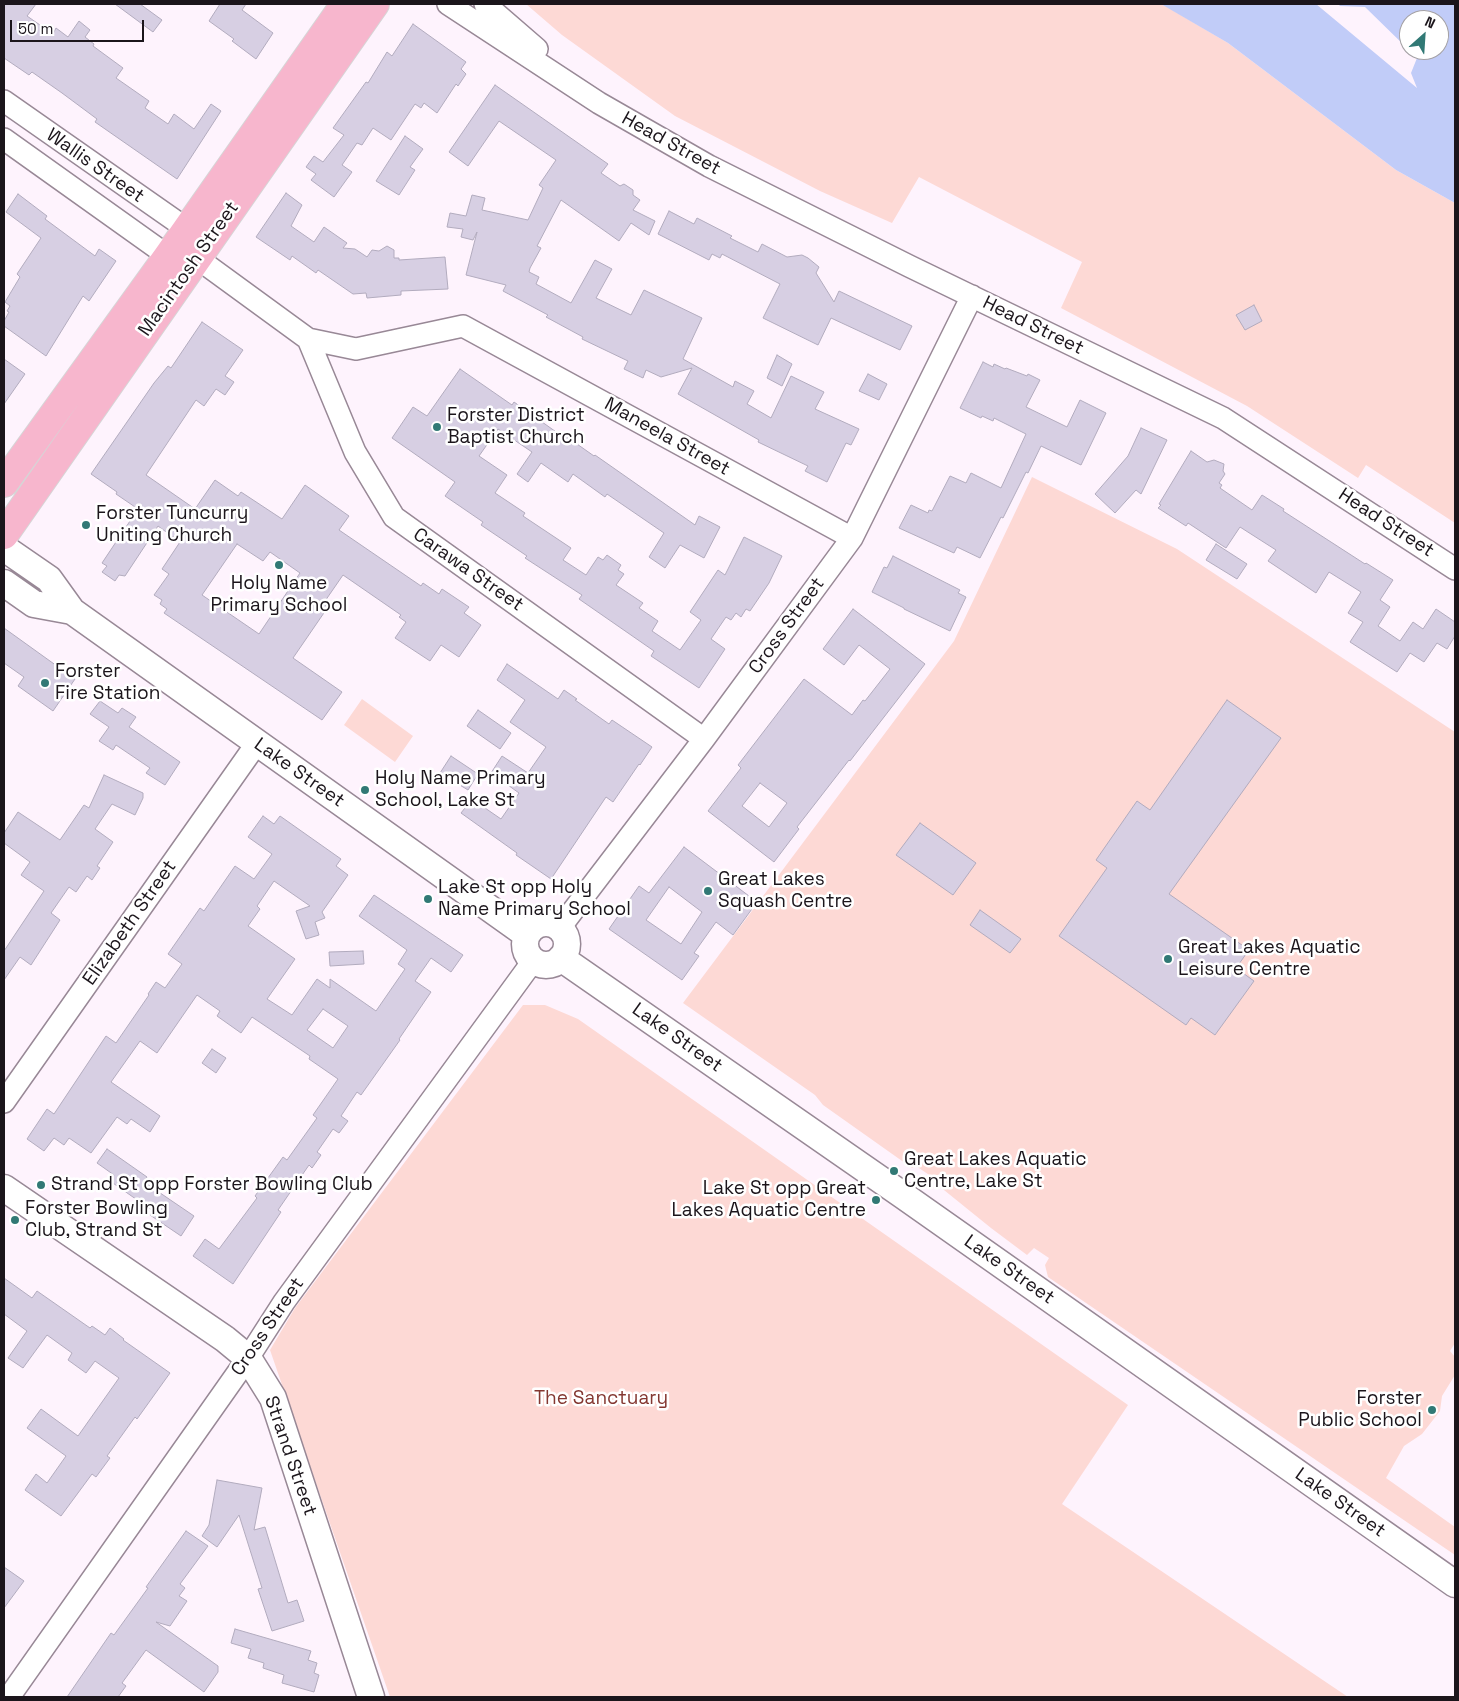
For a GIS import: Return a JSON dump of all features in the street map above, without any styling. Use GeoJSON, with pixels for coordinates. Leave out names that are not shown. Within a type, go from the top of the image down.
{"type":"FeatureCollection","features":[{"type":"Feature","properties":{"kind":"main road","name":"Macintosh Street"},"geometry":{"type":"LineString","coordinates":[[4,483],[168,256],[344,4]]}},
{"type":"Feature","properties":{"kind":"main road","name":"Macintosh Street"},"geometry":{"type":"LineString","coordinates":[[4,535],[375,4]]}},
{"type":"Feature","properties":{"kind":"street","name":"Head Street"},"geometry":{"type":"LineString","coordinates":[[448,4],[599,103],[709,166],[1223,418],[1455,569]]}},
{"type":"Feature","properties":{"kind":"street","name":"Head Street"},"geometry":{"type":"LineString","coordinates":[[485,4],[599,103]]}},
{"type":"Feature","properties":{"kind":"street","name":"Wallis Street"},"geometry":{"type":"LineString","coordinates":[[4,101],[187,229]]}},
{"type":"Feature","properties":{"kind":"street","name":"Wallis Street"},"geometry":{"type":"LineString","coordinates":[[4,139],[168,256]]}},
{"type":"Feature","properties":{"kind":"street"},"geometry":{"type":"LineString","coordinates":[[197,258],[308,339]]}},
{"type":"Feature","properties":{"kind":"street","name":"Cross Street"},"geometry":{"type":"LineString","coordinates":[[560,928],[704,739],[852,538],[972,296]]}},
{"type":"Feature","properties":{"kind":"street","name":"Maneela Street"},"geometry":{"type":"LineString","coordinates":[[308,339],[356,349],[463,326],[852,538]]}},
{"type":"Feature","properties":{"kind":"street","name":"Carawa Street"},"geometry":{"type":"LineString","coordinates":[[308,339],[355,452],[394,517],[704,739]]}},
{"type":"Feature","properties":{"kind":"street","name":"Lake Street"},"geometry":{"type":"LineString","coordinates":[[4,548],[49,579],[72,611],[526,935]]}},
{"type":"Feature","properties":{"kind":"street","name":"Lake Street"},"geometry":{"type":"LineString","coordinates":[[4,583],[34,604],[72,611]]}},
{"type":"Feature","properties":{"kind":"street","name":"Elizabeth Street"},"geometry":{"type":"LineString","coordinates":[[4,1102],[257,743]]}},
{"type":"Feature","properties":{"kind":"street"},"geometry":{"type":"LineString","coordinates":[[548,923],[560,928],[564,934],[567,946],[561,958],[551,965],[544,966],[533,961],[525,949],[526,935],[535,926],[548,923]]}},
{"type":"Feature","properties":{"kind":"street","name":"Lake Street"},"geometry":{"type":"LineString","coordinates":[[561,958],[904,1196],[1455,1584]]}},
{"type":"Feature","properties":{"kind":"street","name":"Cross Street"},"geometry":{"type":"LineString","coordinates":[[9,1697],[248,1358],[284,1302],[533,961]]}},
{"type":"Feature","properties":{"kind":"street","name":"Strand Street"},"geometry":{"type":"LineString","coordinates":[[4,1188],[225,1339],[248,1358],[272,1398],[371,1697]]}},
{"type":"Feature","properties":{"kind":"green space"},"geometry":{"type":"Polygon","coordinates":[[[526,4],[1161,4],[1169,8],[1228,43],[1396,170],[1455,203],[1455,523],[1366,465],[1358,478],[1247,406],[1061,308],[1082,262],[919,177],[892,223],[820,191],[675,116],[562,35],[526,4]]]}},
{"type":"Feature","properties":{"kind":"green space"},"geometry":{"type":"Polygon","coordinates":[[[1032,477],[1177,549],[1455,732],[1455,1343],[1450,1351],[1455,1357],[1455,1375],[1442,1396],[1440,1411],[1422,1434],[1404,1446],[1386,1478],[1455,1527],[1455,1555],[1048,1277],[1045,1265],[1049,1258],[1034,1248],[1027,1255],[939,1186],[941,1183],[916,1166],[912,1168],[823,1105],[815,1095],[683,1003],[954,641],[1032,477]]]}},
{"type":"Feature","properties":{"kind":"green space"},"geometry":{"type":"Polygon","coordinates":[[[362,699],[413,736],[395,762],[344,725],[362,699]]]}},
{"type":"Feature","properties":{"kind":"green space","name":"The Sanctuary"},"geometry":{"type":"Polygon","coordinates":[[[523,1005],[545,1005],[578,1019],[1128,1405],[1062,1504],[1348,1697],[390,1697],[270,1350],[295,1308],[523,1005]]]}},
{"type":"Feature","properties":{"kind":"water"},"geometry":{"type":"Polygon","coordinates":[[[1161,4],[1316,4],[1417,88],[1411,73],[1416,60],[1449,60],[1449,10],[1399,10],[1399,40],[1365,7],[1340,6],[1338,4],[1455,4],[1455,203],[1396,170],[1228,43],[1161,4]]]}},
{"type":"Feature","properties":{"kind":"building"},"geometry":{"type":"Polygon","coordinates":[[[4,4],[36,4],[27,16],[53,34],[56,28],[68,37],[79,21],[90,30],[85,37],[94,44],[93,46],[123,68],[116,78],[149,101],[145,108],[168,124],[174,114],[194,129],[211,104],[221,111],[177,179],[95,122],[97,119],[32,72],[29,75],[4,58],[4,4]]]}},
{"type":"Feature","properties":{"kind":"building"},"geometry":{"type":"Polygon","coordinates":[[[115,4],[140,4],[162,20],[153,32],[115,4]]]}},
{"type":"Feature","properties":{"kind":"building"},"geometry":{"type":"Polygon","coordinates":[[[220,4],[246,4],[242,10],[273,33],[256,59],[232,41],[234,39],[209,21],[220,4]]]}},
{"type":"Feature","properties":{"kind":"building"},"geometry":{"type":"Polygon","coordinates":[[[413,24],[466,62],[461,69],[466,74],[458,86],[456,84],[437,113],[424,103],[421,108],[415,104],[391,140],[373,128],[362,145],[357,143],[342,165],[352,172],[334,197],[311,180],[316,174],[306,167],[314,156],[323,162],[344,135],[333,128],[366,82],[368,83],[387,52],[392,56],[413,24]]]}},
{"type":"Feature","properties":{"kind":"building"},"geometry":{"type":"Polygon","coordinates":[[[495,85],[608,164],[601,173],[620,186],[624,184],[633,190],[633,195],[640,200],[633,210],[655,221],[649,235],[631,223],[619,241],[561,200],[537,246],[541,248],[530,268],[529,272],[539,277],[536,284],[571,303],[595,260],[612,269],[596,298],[631,315],[644,290],[702,318],[683,359],[733,387],[735,381],[754,391],[747,404],[771,418],[791,376],[824,392],[815,409],[859,429],[851,445],[846,443],[827,482],[805,471],[808,466],[758,442],[759,440],[678,394],[692,368],[661,377],[646,370],[643,378],[624,369],[628,361],[582,339],[583,337],[546,317],[548,315],[503,291],[506,285],[466,275],[477,232],[473,240],[461,237],[463,229],[447,227],[450,213],[466,216],[472,195],[485,198],[482,210],[528,220],[543,188],[539,185],[556,160],[499,121],[468,166],[449,152],[495,85]]]}},
{"type":"Feature","properties":{"kind":"building"},"geometry":{"type":"Polygon","coordinates":[[[405,136],[423,149],[410,167],[415,170],[399,195],[376,181],[405,136]]]}},
{"type":"Feature","properties":{"kind":"building"},"geometry":{"type":"Polygon","coordinates":[[[286,193],[302,205],[291,226],[314,242],[324,227],[347,243],[343,248],[355,249],[367,257],[372,250],[379,251],[387,246],[394,250],[394,258],[399,258],[399,260],[445,257],[448,289],[401,291],[401,295],[367,298],[366,293],[353,294],[318,270],[316,273],[292,256],[290,260],[256,237],[286,193]]]}},
{"type":"Feature","properties":{"kind":"building"},"geometry":{"type":"Polygon","coordinates":[[[18,194],[47,216],[45,219],[95,256],[99,249],[116,261],[89,301],[83,296],[46,356],[4,326],[10,306],[5,302],[20,277],[17,274],[41,238],[6,212],[18,194]]]}},
{"type":"Feature","properties":{"kind":"building"},"geometry":{"type":"Polygon","coordinates":[[[669,211],[694,224],[697,218],[758,252],[762,244],[787,257],[802,255],[808,258],[819,267],[816,273],[834,302],[839,291],[912,326],[900,350],[831,318],[818,345],[763,318],[780,284],[722,254],[720,258],[712,254],[709,260],[658,234],[669,211]]]}},
{"type":"Feature","properties":{"kind":"building"},"geometry":{"type":"Polygon","coordinates":[[[1254,305],[1262,321],[1245,330],[1236,315],[1254,305]]]}},
{"type":"Feature","properties":{"kind":"building"},"geometry":{"type":"Polygon","coordinates":[[[202,322],[243,350],[225,376],[234,382],[225,395],[216,389],[204,406],[196,400],[146,475],[195,509],[215,480],[238,496],[241,492],[282,519],[305,485],[349,516],[339,530],[421,586],[423,583],[439,594],[442,589],[469,607],[464,613],[481,625],[459,657],[441,645],[430,661],[395,638],[406,622],[399,617],[401,615],[343,575],[323,604],[328,607],[293,658],[342,692],[322,720],[164,613],[167,609],[160,604],[162,600],[154,595],[169,574],[162,569],[180,542],[158,526],[125,576],[119,575],[115,581],[102,572],[107,566],[102,563],[138,509],[91,474],[154,383],[168,366],[171,368],[202,322]],[[237,544],[202,595],[259,634],[300,573],[270,552],[263,561],[237,544]]]}},
{"type":"Feature","properties":{"kind":"building"},"geometry":{"type":"Polygon","coordinates":[[[777,355],[792,364],[782,386],[767,378],[777,355]]]}},
{"type":"Feature","properties":{"kind":"building"},"geometry":{"type":"Polygon","coordinates":[[[4,359],[25,374],[4,404],[4,359]]]}},
{"type":"Feature","properties":{"kind":"building"},"geometry":{"type":"Polygon","coordinates":[[[983,362],[993,367],[994,364],[1027,376],[1028,374],[1040,380],[1026,407],[1067,427],[1080,400],[1106,413],[1081,465],[1041,446],[980,558],[957,547],[954,553],[899,528],[911,505],[928,513],[929,510],[932,511],[950,476],[966,483],[971,473],[1001,488],[1026,434],[994,418],[993,421],[982,416],[981,418],[960,408],[983,362]]]}},
{"type":"Feature","properties":{"kind":"building"},"geometry":{"type":"Polygon","coordinates":[[[460,369],[512,405],[514,402],[559,434],[560,432],[595,455],[695,525],[699,516],[720,527],[704,558],[680,545],[665,568],[649,557],[664,533],[607,494],[605,497],[573,474],[568,482],[541,463],[528,482],[517,474],[532,452],[498,429],[479,456],[507,475],[495,493],[525,513],[523,516],[571,548],[563,560],[586,575],[598,557],[603,560],[607,555],[621,565],[618,570],[624,574],[616,585],[643,603],[639,608],[658,621],[652,631],[680,650],[701,620],[690,612],[718,570],[725,575],[744,537],[782,556],[769,583],[750,611],[746,609],[741,617],[736,613],[731,620],[726,617],[711,639],[725,649],[699,688],[651,656],[654,651],[579,599],[582,595],[525,558],[527,556],[481,525],[483,522],[445,496],[455,482],[392,438],[413,407],[427,416],[460,369]]]}},
{"type":"Feature","properties":{"kind":"building"},"geometry":{"type":"Polygon","coordinates":[[[868,374],[887,384],[879,400],[859,391],[868,374]]]}},
{"type":"Feature","properties":{"kind":"building"},"geometry":{"type":"Polygon","coordinates":[[[1141,428],[1167,440],[1141,494],[1136,490],[1115,513],[1095,494],[1128,456],[1141,428]]]}},
{"type":"Feature","properties":{"kind":"building"},"geometry":{"type":"Polygon","coordinates":[[[1191,451],[1207,462],[1214,460],[1224,464],[1223,471],[1225,474],[1219,483],[1222,485],[1220,488],[1252,510],[1262,495],[1284,509],[1283,511],[1393,580],[1380,600],[1390,607],[1378,626],[1400,641],[1413,622],[1423,629],[1436,609],[1455,622],[1455,636],[1447,649],[1437,643],[1424,662],[1410,653],[1397,672],[1350,642],[1363,622],[1348,613],[1361,592],[1329,572],[1316,593],[1268,561],[1276,550],[1240,527],[1226,548],[1188,523],[1186,526],[1158,508],[1191,451]]]}},
{"type":"Feature","properties":{"kind":"building"},"geometry":{"type":"Polygon","coordinates":[[[1216,544],[1247,564],[1237,579],[1206,560],[1216,544]]]}},
{"type":"Feature","properties":{"kind":"building"},"geometry":{"type":"Polygon","coordinates":[[[893,556],[960,590],[958,593],[966,597],[950,631],[872,592],[884,567],[887,568],[893,556]]]}},
{"type":"Feature","properties":{"kind":"building"},"geometry":{"type":"Polygon","coordinates":[[[853,609],[925,664],[797,827],[799,829],[774,862],[708,811],[741,768],[738,765],[804,679],[852,715],[890,669],[859,645],[844,665],[823,649],[853,609]],[[760,783],[742,806],[769,827],[787,803],[760,783]]]}},
{"type":"Feature","properties":{"kind":"building"},"geometry":{"type":"Polygon","coordinates":[[[4,628],[75,679],[53,711],[18,686],[24,677],[4,663],[4,628]]]}},
{"type":"Feature","properties":{"kind":"building"},"geometry":{"type":"Polygon","coordinates":[[[507,664],[558,699],[564,690],[609,724],[612,720],[652,747],[613,802],[606,797],[551,879],[461,813],[472,799],[501,819],[519,793],[491,773],[502,756],[528,773],[546,747],[510,722],[525,700],[497,680],[507,664]]]}},
{"type":"Feature","properties":{"kind":"building"},"geometry":{"type":"Polygon","coordinates":[[[1227,700],[1281,738],[1169,894],[1249,950],[1236,968],[1254,981],[1215,1035],[1191,1018],[1186,1025],[1059,936],[1107,868],[1096,860],[1137,801],[1150,810],[1227,700]]]}},
{"type":"Feature","properties":{"kind":"building"},"geometry":{"type":"Polygon","coordinates":[[[100,701],[118,713],[122,708],[136,717],[129,727],[180,762],[165,785],[146,773],[150,768],[116,745],[113,750],[99,741],[109,727],[90,714],[100,701]]]}},
{"type":"Feature","properties":{"kind":"building"},"geometry":{"type":"Polygon","coordinates":[[[478,710],[511,733],[500,749],[467,726],[478,710]]]}},
{"type":"Feature","properties":{"kind":"building"},"geometry":{"type":"Polygon","coordinates":[[[451,756],[478,774],[468,790],[440,773],[451,756]]]}},
{"type":"Feature","properties":{"kind":"building"},"geometry":{"type":"Polygon","coordinates":[[[104,775],[143,793],[143,798],[135,815],[112,804],[95,829],[113,842],[97,866],[100,868],[92,880],[87,876],[76,892],[69,887],[51,913],[60,920],[31,965],[20,957],[4,980],[4,951],[44,891],[21,875],[30,862],[4,843],[4,833],[18,812],[60,840],[84,805],[89,808],[104,775]]]}},
{"type":"Feature","properties":{"kind":"building"},"geometry":{"type":"Polygon","coordinates":[[[263,816],[274,824],[280,816],[341,859],[336,866],[348,875],[322,912],[325,918],[315,922],[319,935],[306,939],[296,911],[310,906],[274,881],[257,906],[260,909],[248,926],[295,959],[267,999],[292,1015],[317,979],[330,988],[330,979],[376,1011],[405,969],[398,964],[407,950],[359,916],[374,895],[463,955],[451,972],[431,958],[415,981],[431,992],[361,1095],[357,1092],[341,1116],[348,1121],[339,1133],[333,1129],[317,1152],[321,1155],[312,1168],[309,1165],[278,1210],[281,1212],[233,1284],[193,1256],[205,1239],[219,1249],[257,1198],[255,1196],[283,1157],[287,1160],[317,1118],[313,1115],[338,1079],[309,1059],[310,1056],[252,1017],[241,1033],[217,1016],[220,1011],[197,995],[157,1053],[140,1041],[111,1082],[160,1116],[150,1132],[131,1119],[127,1124],[117,1117],[91,1153],[69,1138],[64,1145],[54,1138],[44,1151],[27,1139],[47,1109],[54,1114],[106,1036],[116,1043],[156,982],[165,988],[182,964],[168,954],[200,908],[204,911],[235,866],[254,879],[272,854],[248,837],[263,816]],[[323,1009],[307,1030],[333,1048],[348,1026],[323,1009]]]}},
{"type":"Feature","properties":{"kind":"building"},"geometry":{"type":"Polygon","coordinates":[[[920,823],[976,863],[953,895],[896,855],[920,823]]]}},
{"type":"Feature","properties":{"kind":"building"},"geometry":{"type":"Polygon","coordinates":[[[684,847],[757,902],[733,935],[716,922],[694,953],[699,956],[682,980],[609,929],[639,886],[649,893],[684,847]],[[669,887],[646,920],[681,944],[702,912],[669,887]]]}},
{"type":"Feature","properties":{"kind":"building"},"geometry":{"type":"Polygon","coordinates":[[[980,910],[1021,939],[1010,953],[970,925],[980,910]]]}},
{"type":"Feature","properties":{"kind":"building"},"geometry":{"type":"Polygon","coordinates":[[[363,951],[364,964],[330,966],[329,952],[363,951]]]}},
{"type":"Feature","properties":{"kind":"building"},"geometry":{"type":"Polygon","coordinates":[[[212,1049],[226,1058],[216,1073],[202,1063],[212,1049]]]}},
{"type":"Feature","properties":{"kind":"building"},"geometry":{"type":"Polygon","coordinates":[[[107,1149],[147,1177],[144,1182],[194,1216],[181,1236],[150,1215],[153,1211],[110,1181],[114,1175],[97,1163],[107,1149]]]}},
{"type":"Feature","properties":{"kind":"building"},"geometry":{"type":"Polygon","coordinates":[[[4,1278],[32,1298],[37,1291],[90,1328],[92,1326],[105,1335],[110,1328],[123,1340],[170,1373],[137,1419],[135,1417],[107,1456],[110,1458],[96,1477],[92,1474],[61,1516],[25,1490],[36,1474],[47,1483],[66,1456],[27,1428],[41,1409],[78,1436],[119,1378],[95,1361],[86,1373],[68,1360],[72,1353],[47,1335],[23,1368],[8,1358],[27,1331],[4,1314],[4,1278]]]}},
{"type":"Feature","properties":{"kind":"building"},"geometry":{"type":"Polygon","coordinates":[[[217,1480],[262,1488],[254,1530],[265,1527],[288,1603],[297,1600],[304,1621],[272,1631],[258,1589],[262,1588],[239,1515],[217,1547],[202,1536],[209,1525],[217,1480]]]}},
{"type":"Feature","properties":{"kind":"building"},"geometry":{"type":"Polygon","coordinates":[[[186,1531],[208,1546],[180,1584],[185,1588],[179,1596],[187,1601],[170,1626],[156,1622],[218,1666],[218,1672],[204,1692],[146,1650],[122,1683],[126,1686],[118,1697],[67,1697],[111,1633],[114,1635],[148,1588],[146,1587],[186,1531]]]}},
{"type":"Feature","properties":{"kind":"building"},"geometry":{"type":"Polygon","coordinates":[[[4,1567],[24,1581],[4,1608],[4,1567]]]}},
{"type":"Feature","properties":{"kind":"building"},"geometry":{"type":"Polygon","coordinates":[[[235,1629],[311,1651],[308,1660],[317,1663],[314,1673],[319,1675],[314,1692],[282,1683],[284,1675],[263,1668],[264,1663],[248,1658],[251,1649],[231,1643],[235,1629]]]}},
{"type":"Feature","properties":{"kind":"place","name":"Forster District Baptist Church"},"geometry":{"type":"Point","coordinates":[437,427]}},
{"type":"Feature","properties":{"kind":"place","name":"Forster Tuncurry Uniting Church"},"geometry":{"type":"Point","coordinates":[86,525]}},
{"type":"Feature","properties":{"kind":"place","name":"Holy Name Primary School"},"geometry":{"type":"Point","coordinates":[279,565]}},
{"type":"Feature","properties":{"kind":"place","name":"Forster Fire Station"},"geometry":{"type":"Point","coordinates":[45,683]}},
{"type":"Feature","properties":{"kind":"place","name":"Holy Name Primary School, Lake St"},"geometry":{"type":"Point","coordinates":[365,790]}},
{"type":"Feature","properties":{"kind":"place","name":"Great Lakes Squash Centre"},"geometry":{"type":"Point","coordinates":[708,891]}},
{"type":"Feature","properties":{"kind":"place","name":"Lake St opp Holy Name Primary School"},"geometry":{"type":"Point","coordinates":[428,899]}},
{"type":"Feature","properties":{"kind":"place","name":"Great Lakes Aquatic Leisure Centre"},"geometry":{"type":"Point","coordinates":[1168,959]}},
{"type":"Feature","properties":{"kind":"place","name":"Great Lakes Aquatic Centre, Lake St"},"geometry":{"type":"Point","coordinates":[894,1171]}},
{"type":"Feature","properties":{"kind":"place","name":"Strand St opp Forster Bowling Club"},"geometry":{"type":"Point","coordinates":[41,1185]}},
{"type":"Feature","properties":{"kind":"place","name":"Lake St opp Great Lakes Aquatic Centre"},"geometry":{"type":"Point","coordinates":[876,1200]}},
{"type":"Feature","properties":{"kind":"place","name":"Forster Bowling Club, Strand St"},"geometry":{"type":"Point","coordinates":[15,1220]}},
{"type":"Feature","properties":{"kind":"place","name":"Forster Public School"},"geometry":{"type":"Point","coordinates":[1432,1410]}}]}
